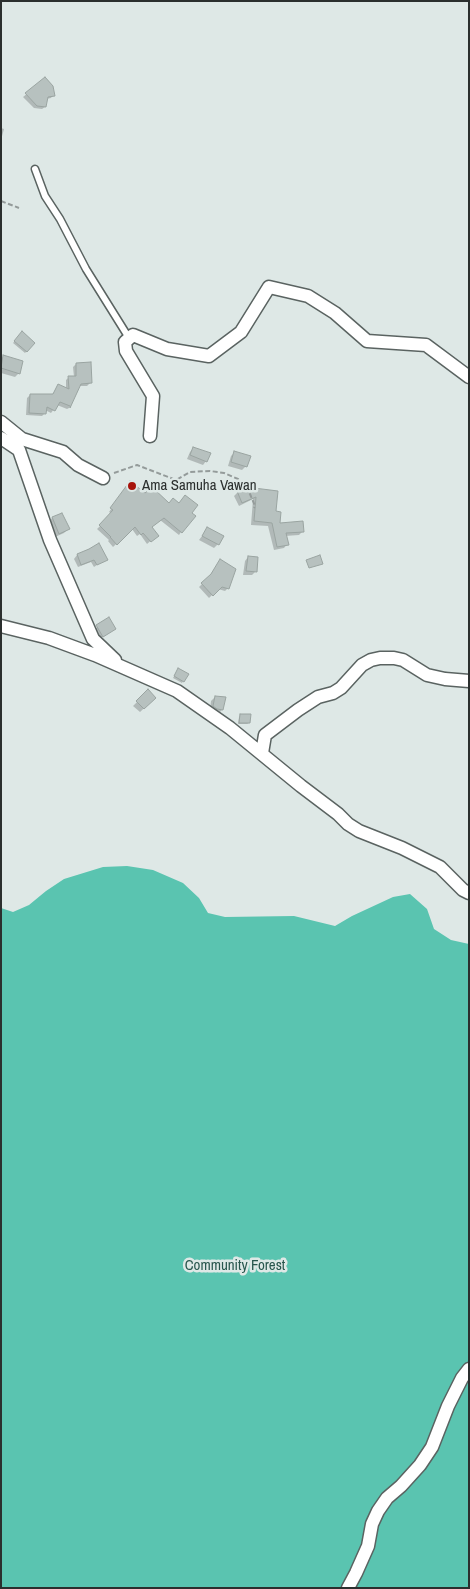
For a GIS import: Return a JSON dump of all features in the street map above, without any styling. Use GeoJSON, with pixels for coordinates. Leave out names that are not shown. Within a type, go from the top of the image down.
{"type":"FeatureCollection","features":[{"type":"Feature","properties":{"kind":"street"},"geometry":{"type":"LineString","coordinates":[[150,436],[153,396],[126,351],[125,342],[133,335],[167,349],[209,356],[241,332],[269,287],[308,296],[335,313],[367,341],[426,346],[469,377]]}},
{"type":"Feature","properties":{"kind":"street"},"geometry":{"type":"LineString","coordinates":[[1,422],[22,439],[63,452],[78,465],[102,478]]}},
{"type":"Feature","properties":{"kind":"street"},"geometry":{"type":"LineString","coordinates":[[1,438],[19,450],[50,540],[93,639],[122,667]]}},
{"type":"Feature","properties":{"kind":"street"},"geometry":{"type":"LineString","coordinates":[[1,626],[49,638],[95,655],[177,691],[230,728],[348,824],[359,831],[402,848],[440,867],[463,890],[469,893]]}},
{"type":"Feature","properties":{"kind":"street"},"geometry":{"type":"LineString","coordinates":[[262,753],[266,734],[318,697],[333,693],[341,688],[362,665],[371,660],[394,658],[402,660],[427,675],[469,681]]}},
{"type":"Feature","properties":{"kind":"street"},"geometry":{"type":"LineString","coordinates":[[348,1588],[368,1546],[372,1524],[378,1511],[387,1498],[420,1465],[432,1447],[448,1406],[462,1378],[469,1369]]}},
{"type":"Feature","properties":{"kind":"lane"},"geometry":{"type":"LineString","coordinates":[[35,169],[45,196],[60,219],[86,269],[129,338]]}},
{"type":"Feature","properties":{"kind":"path"},"geometry":{"type":"LineString","coordinates":[[1,201],[19,208]]}},
{"type":"Feature","properties":{"kind":"path"},"geometry":{"type":"LineString","coordinates":[[102,478],[137,465],[176,480],[190,472],[210,471],[238,479],[252,500],[254,508]]}},
{"type":"Feature","properties":{"kind":"green space","name":"Community Forest"},"geometry":{"type":"Polygon","coordinates":[[[127,866],[153,870],[183,883],[199,898],[208,913],[225,917],[294,916],[335,926],[393,897],[410,894],[427,909],[434,929],[451,940],[469,944],[469,1588],[1,1588],[1,908],[13,912],[29,905],[64,879],[103,867],[127,866]]]}},
{"type":"Feature","properties":{"kind":"building"},"geometry":{"type":"Polygon","coordinates":[[[45,77],[53,86],[55,96],[48,97],[46,107],[37,106],[25,93],[45,77]]]}},
{"type":"Feature","properties":{"kind":"building"},"geometry":{"type":"Polygon","coordinates":[[[22,331],[35,343],[27,352],[14,341],[22,331]]]}},
{"type":"Feature","properties":{"kind":"building"},"geometry":{"type":"Polygon","coordinates":[[[3,355],[23,361],[20,374],[1,368],[3,355]]]}},
{"type":"Feature","properties":{"kind":"building"},"geometry":{"type":"Polygon","coordinates":[[[91,362],[92,383],[81,384],[70,408],[70,406],[60,402],[55,411],[47,407],[46,414],[29,413],[30,394],[53,394],[58,384],[69,389],[68,376],[76,376],[76,363],[91,362]]]}},
{"type":"Feature","properties":{"kind":"building"},"geometry":{"type":"Polygon","coordinates":[[[193,447],[211,453],[207,462],[190,455],[193,447]]]}},
{"type":"Feature","properties":{"kind":"building"},"geometry":{"type":"Polygon","coordinates":[[[234,451],[251,456],[247,467],[231,462],[234,451]]]}},
{"type":"Feature","properties":{"kind":"building"},"geometry":{"type":"Polygon","coordinates":[[[130,481],[145,493],[152,487],[169,503],[173,498],[179,503],[185,495],[198,505],[192,513],[196,516],[182,533],[164,518],[152,527],[159,536],[151,542],[143,533],[141,535],[135,527],[117,545],[99,525],[113,510],[110,508],[130,481]]]}},
{"type":"Feature","properties":{"kind":"building"},"geometry":{"type":"Polygon","coordinates":[[[246,487],[278,491],[276,511],[281,512],[280,523],[303,521],[304,532],[286,533],[289,545],[277,547],[272,523],[254,521],[256,497],[242,503],[237,491],[246,487]]]}},
{"type":"Feature","properties":{"kind":"building"},"geometry":{"type":"Polygon","coordinates":[[[62,513],[70,529],[59,534],[52,517],[62,513]]]}},
{"type":"Feature","properties":{"kind":"building"},"geometry":{"type":"Polygon","coordinates":[[[207,527],[224,536],[219,545],[202,536],[207,527]]]}},
{"type":"Feature","properties":{"kind":"building"},"geometry":{"type":"Polygon","coordinates":[[[99,543],[108,560],[97,565],[94,560],[81,565],[77,554],[99,543]]]}},
{"type":"Feature","properties":{"kind":"building"},"geometry":{"type":"Polygon","coordinates":[[[320,555],[323,564],[309,568],[306,560],[320,555]]]}},
{"type":"Feature","properties":{"kind":"building"},"geometry":{"type":"Polygon","coordinates":[[[248,556],[258,557],[257,572],[246,571],[248,556]]]}},
{"type":"Feature","properties":{"kind":"building"},"geometry":{"type":"Polygon","coordinates":[[[220,559],[236,569],[229,589],[222,587],[213,596],[201,583],[211,574],[220,559]]]}},
{"type":"Feature","properties":{"kind":"building"},"geometry":{"type":"Polygon","coordinates":[[[109,617],[116,629],[103,637],[96,625],[109,617]]]}},
{"type":"Feature","properties":{"kind":"building"},"geometry":{"type":"Polygon","coordinates":[[[178,668],[189,674],[184,682],[174,676],[178,668]]]}},
{"type":"Feature","properties":{"kind":"building"},"geometry":{"type":"Polygon","coordinates":[[[148,689],[156,698],[144,709],[136,701],[148,689]]]}},
{"type":"Feature","properties":{"kind":"building"},"geometry":{"type":"Polygon","coordinates":[[[215,696],[226,697],[223,710],[213,706],[215,696]]]}},
{"type":"Feature","properties":{"kind":"building"},"geometry":{"type":"Polygon","coordinates":[[[240,714],[251,714],[250,723],[239,723],[240,714]]]}},
{"type":"Feature","properties":{"kind":"place","name":"Ama Samuha Vawan"},"geometry":{"type":"Point","coordinates":[132,486]}}]}
